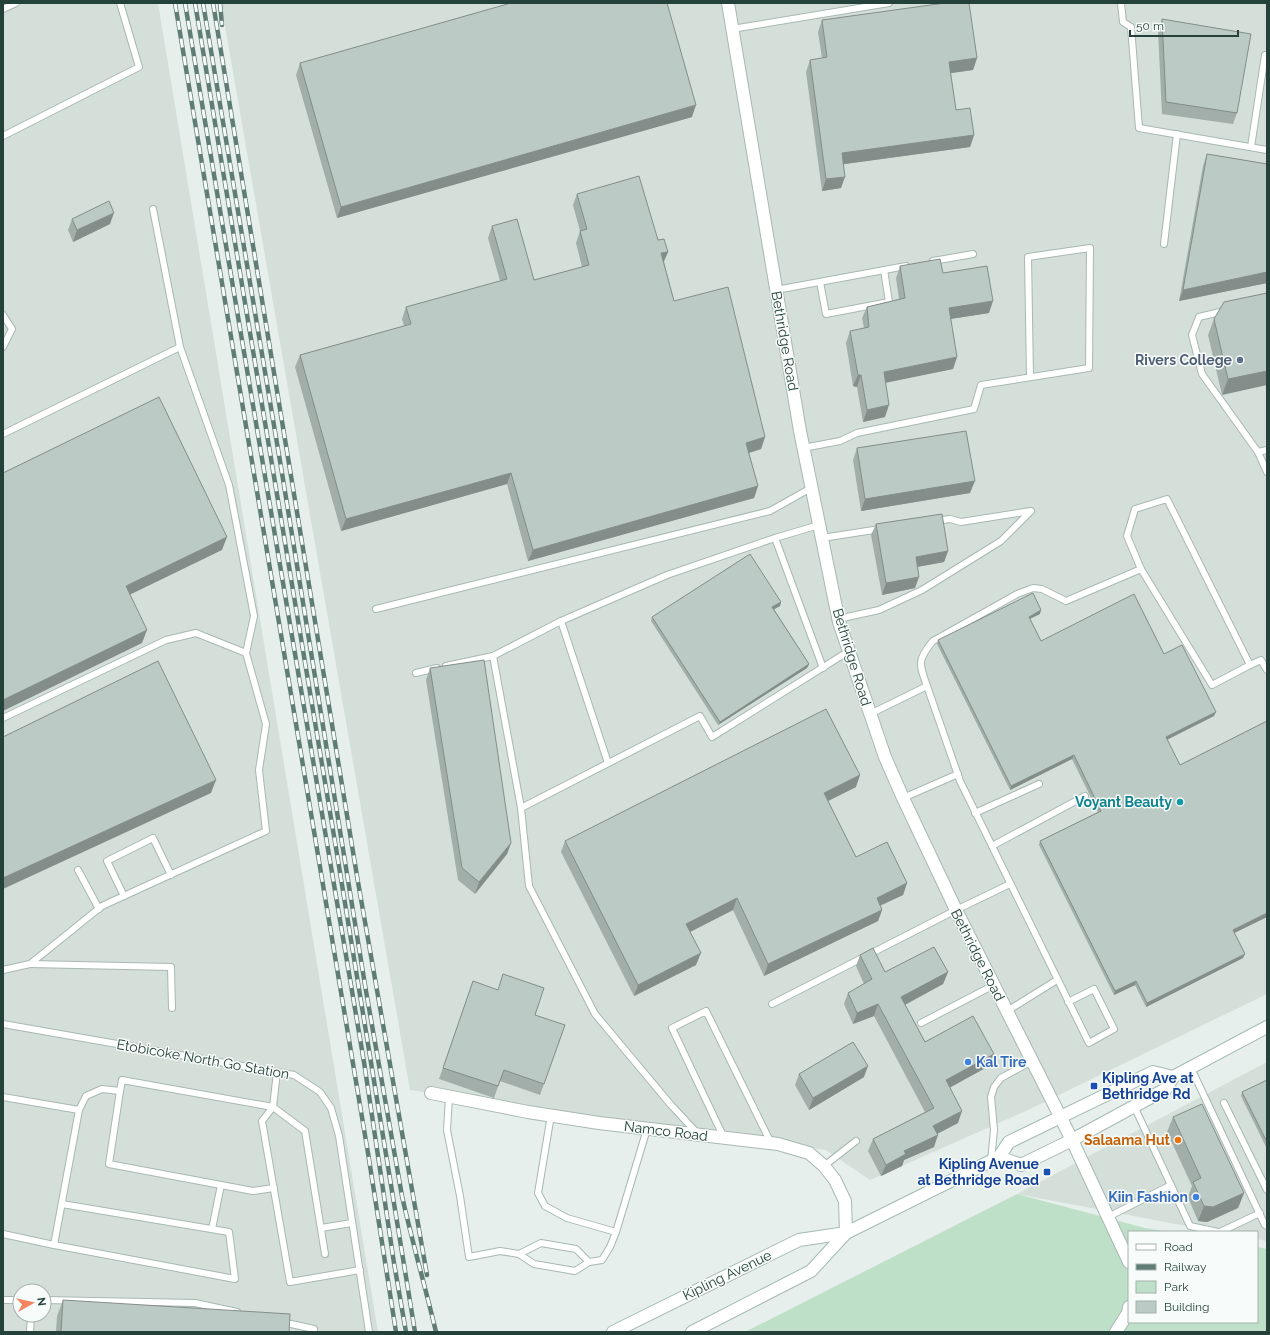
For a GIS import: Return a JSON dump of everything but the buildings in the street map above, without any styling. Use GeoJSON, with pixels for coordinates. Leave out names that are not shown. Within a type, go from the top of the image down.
{"type":"FeatureCollection","features":[{"type":"Feature","properties":{"kind":"street","name":"Bethridge Road"},"geometry":{"type":"LineString","coordinates":[[728,3],[811,488],[838,619],[885,757],[903,798],[956,910],[1072,1140],[1128,1260]]}},
{"type":"Feature","properties":{"kind":"street"},"geometry":{"type":"LineString","coordinates":[[995,1159],[1021,1166],[1166,1089],[1173,1077],[1267,1027]]}},
{"type":"Feature","properties":{"kind":"street","name":"Kipling Avenue"},"geometry":{"type":"LineString","coordinates":[[613,1332],[799,1240],[846,1233],[995,1159],[1009,1142],[1153,1072],[1173,1077]]}},
{"type":"Feature","properties":{"kind":"street","name":"Namco Road"},"geometry":{"type":"LineString","coordinates":[[431,1093],[599,1123],[778,1144],[809,1153],[824,1166],[834,1180],[845,1201],[846,1233]]}},
{"type":"Feature","properties":{"kind":"street","name":"Kipling Avenue"},"geometry":{"type":"LineString","coordinates":[[692,1332],[810,1271],[846,1233]]}},
{"type":"Feature","properties":{"kind":"street"},"geometry":{"type":"LineString","coordinates":[[1116,1332],[1128,1313]]}},
{"type":"Feature","properties":{"kind":"lane"},"geometry":{"type":"LineString","coordinates":[[3,9],[16,3]]}},
{"type":"Feature","properties":{"kind":"lane"},"geometry":{"type":"LineString","coordinates":[[3,136],[139,67],[120,3]]}},
{"type":"Feature","properties":{"kind":"lane"},"geometry":{"type":"LineString","coordinates":[[732,29],[889,3]]}},
{"type":"Feature","properties":{"kind":"lane"},"geometry":{"type":"LineString","coordinates":[[1121,3],[1123,22],[1131,26],[1139,128],[1267,150]]}},
{"type":"Feature","properties":{"kind":"lane"},"geometry":{"type":"LineString","coordinates":[[1252,147],[1265,54]]}},
{"type":"Feature","properties":{"kind":"lane"},"geometry":{"type":"LineString","coordinates":[[1164,244],[1177,134]]}},
{"type":"Feature","properties":{"kind":"lane"},"geometry":{"type":"LineString","coordinates":[[30,964],[99,909],[266,831],[259,770],[266,724],[246,653],[254,616],[229,485],[180,347],[153,209]]}},
{"type":"Feature","properties":{"kind":"lane"},"geometry":{"type":"LineString","coordinates":[[804,448],[840,441],[857,433],[974,409],[981,385],[1089,368],[1090,248],[1028,257],[1030,377]]}},
{"type":"Feature","properties":{"kind":"lane"},"geometry":{"type":"LineString","coordinates":[[928,262],[973,254]]}},
{"type":"Feature","properties":{"kind":"lane"},"geometry":{"type":"LineString","coordinates":[[776,290],[913,265]]}},
{"type":"Feature","properties":{"kind":"lane"},"geometry":{"type":"LineString","coordinates":[[820,282],[826,314],[889,302],[884,270]]}},
{"type":"Feature","properties":{"kind":"lane"},"geometry":{"type":"LineString","coordinates":[[1229,310],[1199,317],[1192,335],[1202,374],[1258,452],[1267,472]]}},
{"type":"Feature","properties":{"kind":"lane"},"geometry":{"type":"LineString","coordinates":[[3,315],[12,329],[3,347]]}},
{"type":"Feature","properties":{"kind":"lane"},"geometry":{"type":"LineString","coordinates":[[4,431],[180,347]]}},
{"type":"Feature","properties":{"kind":"lane"},"geometry":{"type":"LineString","coordinates":[[1258,452],[1267,450]]}},
{"type":"Feature","properties":{"kind":"lane"},"geometry":{"type":"LineString","coordinates":[[376,609],[770,511],[811,488]]}},
{"type":"Feature","properties":{"kind":"lane"},"geometry":{"type":"LineString","coordinates":[[1250,665],[1167,498],[1135,509],[1127,536],[1142,569],[1212,685],[1261,660],[1267,670]]}},
{"type":"Feature","properties":{"kind":"lane"},"geometry":{"type":"LineString","coordinates":[[838,619],[879,610],[922,590],[1001,541],[1031,511],[961,522],[950,519],[927,522]]}},
{"type":"Feature","properties":{"kind":"lane"},"geometry":{"type":"LineString","coordinates":[[416,673],[493,656],[561,621],[667,576],[775,538],[819,525]]}},
{"type":"Feature","properties":{"kind":"lane"},"geometry":{"type":"LineString","coordinates":[[822,538],[889,528]]}},
{"type":"Feature","properties":{"kind":"lane"},"geometry":{"type":"LineString","coordinates":[[775,538],[823,668]]}},
{"type":"Feature","properties":{"kind":"lane"},"geometry":{"type":"LineString","coordinates":[[1068,1002],[1094,988],[1114,1029],[1089,1043],[1068,1002],[1057,980],[975,813],[958,774],[920,666],[924,652],[933,641],[1017,594],[1033,588],[1042,589],[1066,601],[1142,569]]}},
{"type":"Feature","properties":{"kind":"lane"},"geometry":{"type":"LineString","coordinates":[[561,621],[608,763]]}},
{"type":"Feature","properties":{"kind":"lane"},"geometry":{"type":"LineString","coordinates":[[3,718],[166,640],[196,633],[246,653]]}},
{"type":"Feature","properties":{"kind":"lane"},"geometry":{"type":"LineString","coordinates":[[521,808],[700,716],[712,736],[849,652]]}},
{"type":"Feature","properties":{"kind":"lane"},"geometry":{"type":"LineString","coordinates":[[493,656],[521,808],[529,886],[595,1014],[671,1105],[700,1135]]}},
{"type":"Feature","properties":{"kind":"lane"},"geometry":{"type":"LineString","coordinates":[[870,714],[927,686]]}},
{"type":"Feature","properties":{"kind":"lane"},"geometry":{"type":"LineString","coordinates":[[903,798],[958,774]]}},
{"type":"Feature","properties":{"kind":"lane"},"geometry":{"type":"LineString","coordinates":[[975,813],[1039,784]]}},
{"type":"Feature","properties":{"kind":"lane"},"geometry":{"type":"LineString","coordinates":[[992,846],[1085,796]]}},
{"type":"Feature","properties":{"kind":"lane"},"geometry":{"type":"LineString","coordinates":[[124,896],[107,861],[153,838],[171,875]]}},
{"type":"Feature","properties":{"kind":"lane"},"geometry":{"type":"LineString","coordinates":[[78,870],[99,909]]}},
{"type":"Feature","properties":{"kind":"lane"},"geometry":{"type":"LineString","coordinates":[[772,1004],[1010,884]]}},
{"type":"Feature","properties":{"kind":"lane"},"geometry":{"type":"LineString","coordinates":[[3,970],[30,964],[171,967],[172,1008]]}},
{"type":"Feature","properties":{"kind":"lane"},"geometry":{"type":"LineString","coordinates":[[1007,1011],[1057,980]]}},
{"type":"Feature","properties":{"kind":"lane"},"geometry":{"type":"LineString","coordinates":[[921,1023],[994,984]]}},
{"type":"Feature","properties":{"kind":"lane"},"geometry":{"type":"LineString","coordinates":[[724,1138],[672,1028],[706,1012],[770,1143]]}},
{"type":"Feature","properties":{"kind":"lane","name":"Etobicoke North Go Station"},"geometry":{"type":"LineString","coordinates":[[3,1024],[294,1075],[320,1092],[331,1108],[339,1136],[369,1332]]}},
{"type":"Feature","properties":{"kind":"lane"},"geometry":{"type":"LineString","coordinates":[[995,1159],[991,1097],[994,1087],[1001,1078],[1032,1061]]}},
{"type":"Feature","properties":{"kind":"lane"},"geometry":{"type":"LineString","coordinates":[[1190,1068],[1266,1225]]}},
{"type":"Feature","properties":{"kind":"lane"},"geometry":{"type":"LineString","coordinates":[[277,1072],[273,1107],[262,1121],[290,1282],[360,1270]]}},
{"type":"Feature","properties":{"kind":"lane"},"geometry":{"type":"LineString","coordinates":[[274,1188],[253,1191],[109,1164],[122,1080],[273,1107],[305,1131],[325,1254]]}},
{"type":"Feature","properties":{"kind":"lane"},"geometry":{"type":"LineString","coordinates":[[54,1246],[79,1110],[86,1096],[102,1089],[120,1091]]}},
{"type":"Feature","properties":{"kind":"lane"},"geometry":{"type":"LineString","coordinates":[[3,1097],[79,1110]]}},
{"type":"Feature","properties":{"kind":"lane"},"geometry":{"type":"LineString","coordinates":[[449,1097],[447,1130],[460,1196],[469,1257],[500,1251],[519,1254],[534,1264],[575,1272],[589,1262],[602,1260],[610,1247],[616,1232],[647,1129]]}},
{"type":"Feature","properties":{"kind":"lane"},"geometry":{"type":"LineString","coordinates":[[1224,1103],[1267,1190]]}},
{"type":"Feature","properties":{"kind":"lane"},"geometry":{"type":"LineString","coordinates":[[1134,1106],[1190,1226],[1214,1231]]}},
{"type":"Feature","properties":{"kind":"lane"},"geometry":{"type":"LineString","coordinates":[[551,1115],[538,1193],[546,1206],[566,1218],[616,1232]]}},
{"type":"Feature","properties":{"kind":"lane"},"geometry":{"type":"LineString","coordinates":[[824,1166],[856,1141]]}},
{"type":"Feature","properties":{"kind":"lane"},"geometry":{"type":"LineString","coordinates":[[212,1229],[220,1185]]}},
{"type":"Feature","properties":{"kind":"lane"},"geometry":{"type":"LineString","coordinates":[[1108,1217],[1171,1185]]}},
{"type":"Feature","properties":{"kind":"lane"},"geometry":{"type":"LineString","coordinates":[[3,1234],[54,1246],[235,1279],[229,1232],[62,1204]]}},
{"type":"Feature","properties":{"kind":"lane"},"geometry":{"type":"LineString","coordinates":[[1221,1231],[1260,1213]]}},
{"type":"Feature","properties":{"kind":"lane"},"geometry":{"type":"LineString","coordinates":[[320,1228],[352,1223]]}},
{"type":"Feature","properties":{"kind":"lane"},"geometry":{"type":"LineString","coordinates":[[519,1254],[541,1243],[576,1249],[589,1262]]}},
{"type":"Feature","properties":{"kind":"lane"},"geometry":{"type":"LineString","coordinates":[[52,1300],[195,1303],[247,1314]]}},
{"type":"Feature","properties":{"kind":"lane"},"geometry":{"type":"LineString","coordinates":[[276,1320],[314,1328],[314,1332]]}},
{"type":"Feature","properties":{"kind":"shaded area"},"geometry":{"type":"Polygon","coordinates":[[[3,3],[158,3],[378,1332],[3,1332],[3,3]]]}},
{"type":"Feature","properties":{"kind":"shaded area"},"geometry":{"type":"Polygon","coordinates":[[[221,3],[1267,3],[1267,994],[1028,1110],[870,1180],[826,1150],[410,1090],[221,3]]]}},
{"type":"Feature","properties":{"kind":"shaded area"},"geometry":{"type":"Polygon","coordinates":[[[1267,1062],[1267,1241],[1258,1239],[1258,1231],[1213,1231],[1017,1194],[1267,1062]]]}},
{"type":"Feature","properties":{"kind":"green space"},"geometry":{"type":"Polygon","coordinates":[[[1017,1194],[1145,1228],[1164,1231],[1128,1231],[1128,1323],[1258,1323],[1258,1247],[1267,1249],[1267,1332],[745,1332],[1017,1194]]]}},
{"type":"Feature","properties":{"kind":"railway"},"geometry":{"type":"LineString","coordinates":[[175,3],[368,1153],[396,1332]]}},
{"type":"Feature","properties":{"kind":"railway"},"geometry":{"type":"LineString","coordinates":[[185,3],[364,1062],[394,1263],[406,1332]]}},
{"type":"Feature","properties":{"kind":"railway"},"geometry":{"type":"LineString","coordinates":[[195,3],[415,1332]]}},
{"type":"Feature","properties":{"kind":"railway"},"geometry":{"type":"LineString","coordinates":[[203,3],[282,473],[366,991],[402,1196],[436,1332]]}},
{"type":"Feature","properties":{"kind":"railway"},"geometry":{"type":"LineString","coordinates":[[213,3],[358,882],[427,1275]]}},
{"type":"Feature","properties":{"kind":"railway"},"geometry":{"type":"LineString","coordinates":[[220,3],[222,25]]}},
{"type":"Feature","properties":{"kind":"place","name":"Rivers College"},"geometry":{"type":"Point","coordinates":[1240,360]}},
{"type":"Feature","properties":{"kind":"place","name":"Voyant Beauty"},"geometry":{"type":"Point","coordinates":[1180,802]}},
{"type":"Feature","properties":{"kind":"place","name":"Kal Tire"},"geometry":{"type":"Point","coordinates":[968,1062]}},
{"type":"Feature","properties":{"kind":"place","name":"Kipling Ave at Bethridge Rd"},"geometry":{"type":"Point","coordinates":[1094,1086]}},
{"type":"Feature","properties":{"kind":"place","name":"Salaama Hut"},"geometry":{"type":"Point","coordinates":[1178,1140]}},
{"type":"Feature","properties":{"kind":"place","name":"Kipling Avenue at Bethridge Road"},"geometry":{"type":"Point","coordinates":[1047,1172]}},
{"type":"Feature","properties":{"kind":"place","name":"Kiin Fashion"},"geometry":{"type":"Point","coordinates":[1196,1197]}}]}
